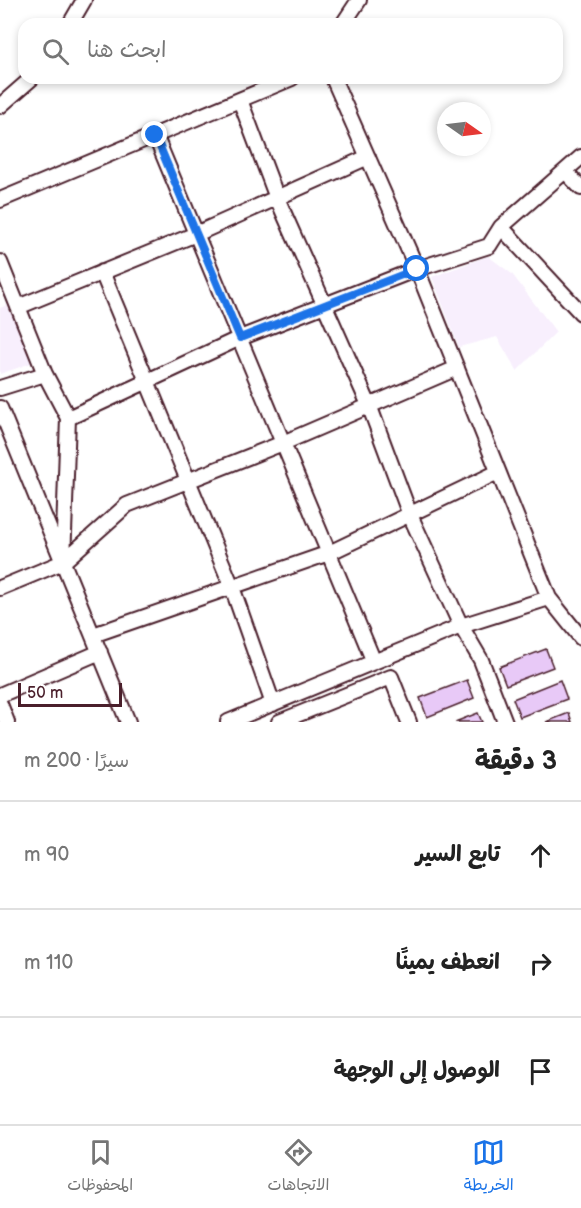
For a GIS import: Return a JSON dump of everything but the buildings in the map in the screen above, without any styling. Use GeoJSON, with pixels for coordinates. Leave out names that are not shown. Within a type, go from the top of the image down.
{"type":"FeatureCollection","features":[{"type":"Feature","properties":{"kind":"street"},"geometry":{"type":"LineString","coordinates":[[74,18],[84,0]]}},
{"type":"Feature","properties":{"kind":"street"},"geometry":{"type":"LineString","coordinates":[[347,18],[359,0]]}},
{"type":"Feature","properties":{"kind":"street"},"geometry":{"type":"LineString","coordinates":[[0,106],[25,84]]}},
{"type":"Feature","properties":{"kind":"street"},"geometry":{"type":"LineString","coordinates":[[0,200],[278,84]]}},
{"type":"Feature","properties":{"kind":"street"},"geometry":{"type":"LineString","coordinates":[[336,84],[417,269],[549,598],[581,638]]}},
{"type":"Feature","properties":{"kind":"street"},"geometry":{"type":"LineString","coordinates":[[240,100],[277,198],[369,405],[410,515],[461,627],[481,660],[505,722]]}},
{"type":"Feature","properties":{"kind":"street"},"geometry":{"type":"LineString","coordinates":[[155,135],[374,662]]}},
{"type":"Feature","properties":{"kind":"street"},"geometry":{"type":"LineString","coordinates":[[18,307],[196,234],[368,157]]}},
{"type":"Feature","properties":{"kind":"street"},"geometry":{"type":"LineString","coordinates":[[68,417],[240,338],[417,269],[489,246],[501,227],[581,157]]}},
{"type":"Feature","properties":{"kind":"street"},"geometry":{"type":"LineString","coordinates":[[565,171],[581,188]]}},
{"type":"Feature","properties":{"kind":"street"},"geometry":{"type":"LineString","coordinates":[[501,227],[581,312]]}},
{"type":"Feature","properties":{"kind":"street"},"geometry":{"type":"LineString","coordinates":[[0,262],[45,374],[68,417],[63,562]]}},
{"type":"Feature","properties":{"kind":"street"},"geometry":{"type":"LineString","coordinates":[[102,272],[145,382],[232,587],[273,704]]}},
{"type":"Feature","properties":{"kind":"street"},"geometry":{"type":"LineString","coordinates":[[0,588],[63,562],[127,506],[283,443],[457,368]]}},
{"type":"Feature","properties":{"kind":"street"},"geometry":{"type":"LineString","coordinates":[[0,388],[45,374]]}},
{"type":"Feature","properties":{"kind":"street"},"geometry":{"type":"LineString","coordinates":[[0,408],[128,722]]}},
{"type":"Feature","properties":{"kind":"street"},"geometry":{"type":"LineString","coordinates":[[93,635],[329,554],[498,472]]}},
{"type":"Feature","properties":{"kind":"street"},"geometry":{"type":"LineString","coordinates":[[228,722],[461,627],[549,598]]}},
{"type":"Feature","properties":{"kind":"street"},"geometry":{"type":"LineString","coordinates":[[0,695],[100,652]]}},
{"type":"Feature","properties":{"kind":"street"},"geometry":{"type":"LineString","coordinates":[[279,722],[307,717],[391,677],[409,722]]}},
{"type":"Feature","properties":{"kind":"street"},"geometry":{"type":"LineString","coordinates":[[0,704],[7,722]]}},
{"type":"Feature","properties":{"kind":"shaded area"},"geometry":{"type":"Polygon","coordinates":[[[488,256],[512,274],[556,332],[517,371],[497,337],[459,347],[432,277],[488,256]]]}},
{"type":"Feature","properties":{"kind":"shaded area"},"geometry":{"type":"Polygon","coordinates":[[[7,305],[34,362],[0,374],[0,308],[7,305]]]}},
{"type":"Feature","properties":{"kind":"route"},"geometry":{"type":"LineString","coordinates":[[155,135],[240,338],[417,269]]}}]}
